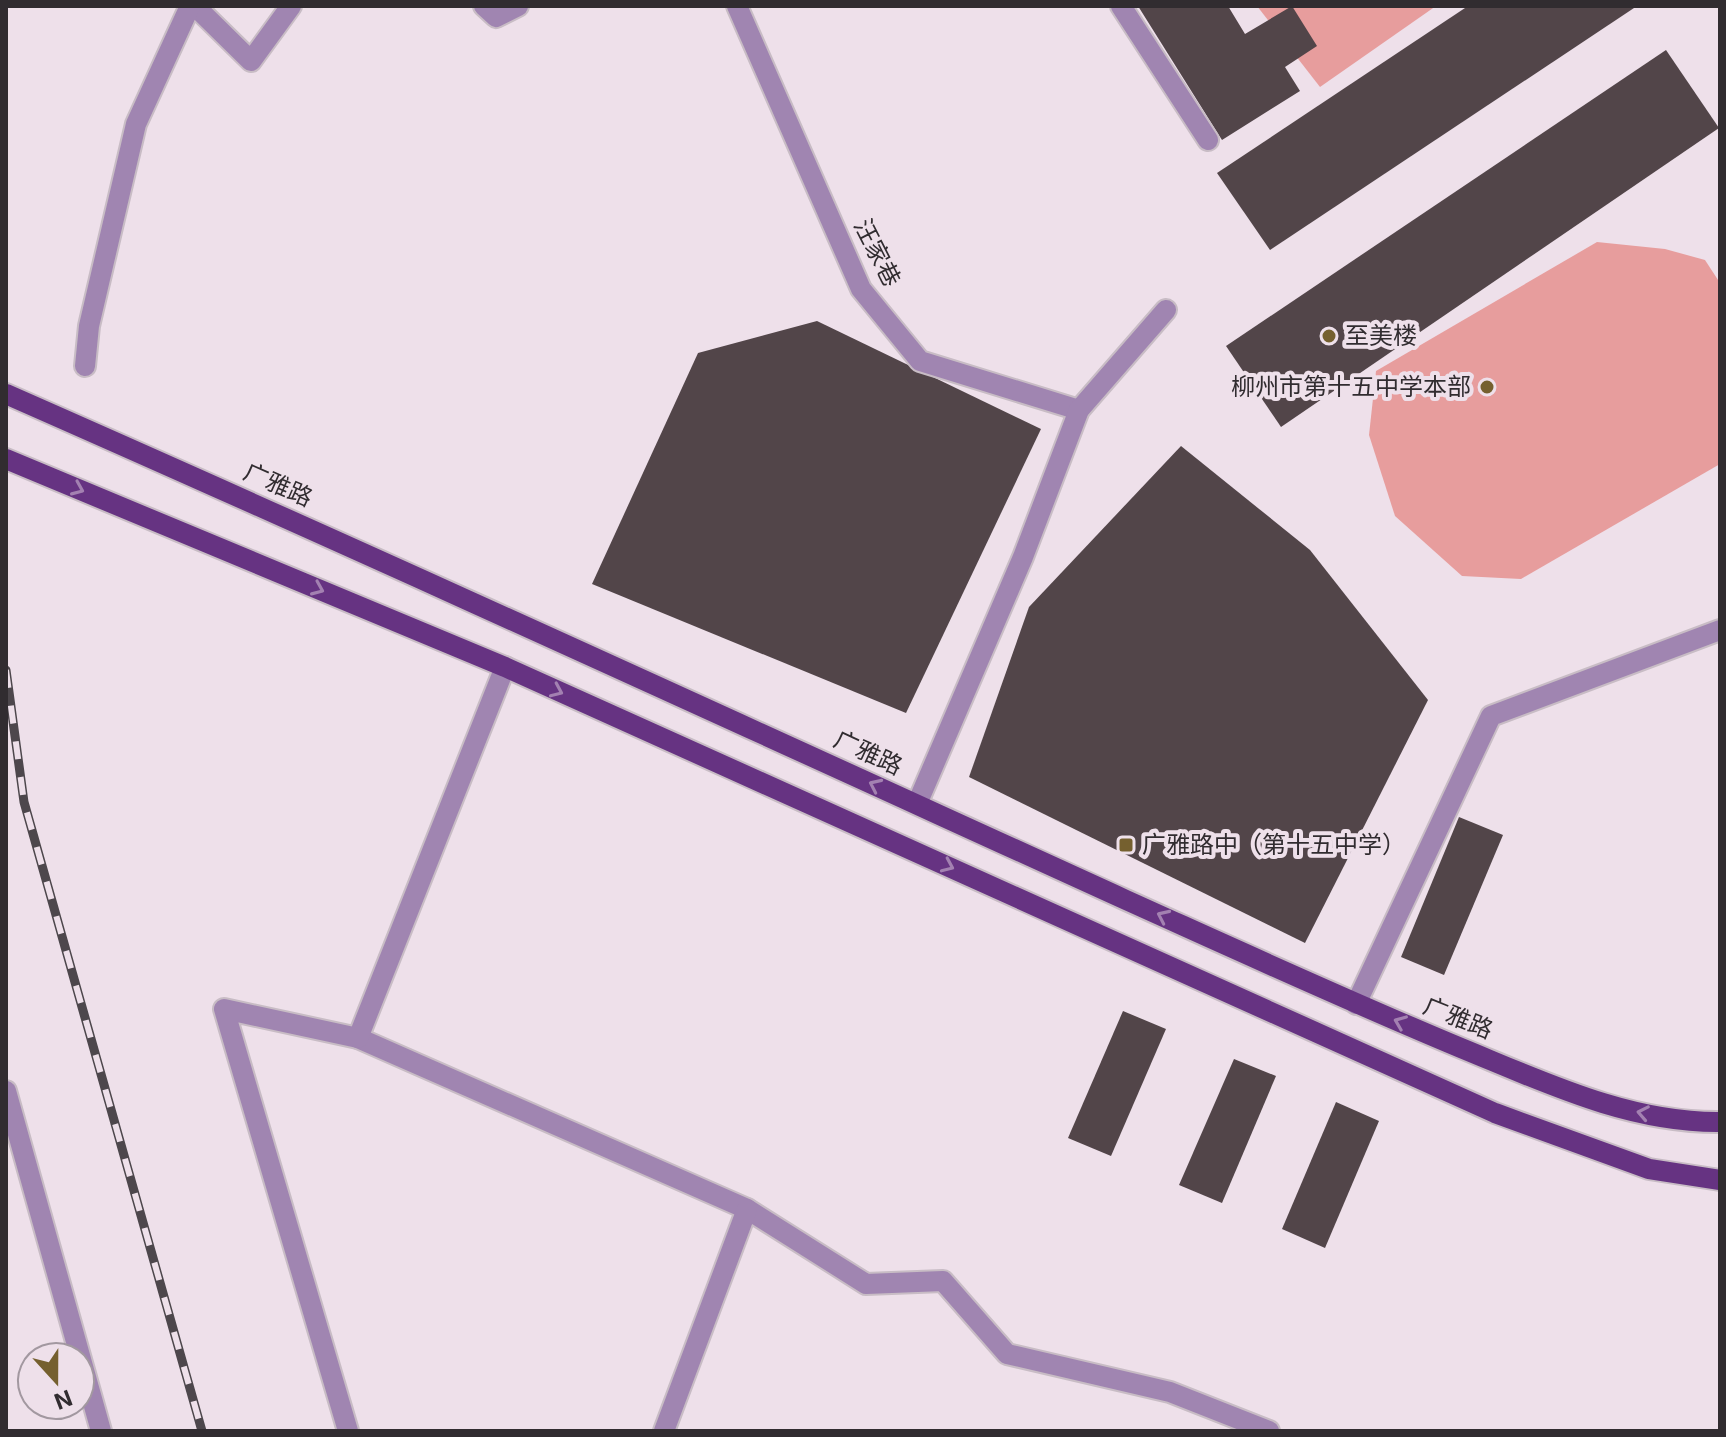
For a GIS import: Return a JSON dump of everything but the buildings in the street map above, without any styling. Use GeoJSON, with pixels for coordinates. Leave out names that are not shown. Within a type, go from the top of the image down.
{"type":"FeatureCollection","features":[{"type":"Feature","properties":{"kind":"main road","name":"广雅路"},"geometry":{"type":"LineString","coordinates":[[6,394],[394,565],[1356,1004],[1611,1107],[1692,1122],[1720,1122]]}},
{"type":"Feature","properties":{"kind":"main road"},"geometry":{"type":"LineString","coordinates":[[6,459],[505,667],[1495,1113],[1595,1152],[1649,1169],[1720,1180]]}},
{"type":"Feature","properties":{"kind":"street"},"geometry":{"type":"LineString","coordinates":[[85,366],[89,326],[136,124],[192,6],[251,61],[291,6]]}},
{"type":"Feature","properties":{"kind":"street"},"geometry":{"type":"LineString","coordinates":[[484,6],[496,17],[518,6]]}},
{"type":"Feature","properties":{"kind":"street","name":"汪家巷"},"geometry":{"type":"LineString","coordinates":[[737,6],[861,289],[920,361],[1079,410]]}},
{"type":"Feature","properties":{"kind":"street"},"geometry":{"type":"LineString","coordinates":[[1121,6],[1208,140]]}},
{"type":"Feature","properties":{"kind":"street"},"geometry":{"type":"LineString","coordinates":[[917,804],[1023,557],[1079,410],[1166,310]]}},
{"type":"Feature","properties":{"kind":"street"},"geometry":{"type":"LineString","coordinates":[[1356,1004],[1491,716],[1720,630]]}},
{"type":"Feature","properties":{"kind":"street"},"geometry":{"type":"LineString","coordinates":[[358,1038],[505,667]]}},
{"type":"Feature","properties":{"kind":"street"},"geometry":{"type":"LineString","coordinates":[[348,1431],[224,1009],[358,1038],[747,1209],[866,1284],[943,1281],[1007,1354],[1170,1392],[1269,1431]]}},
{"type":"Feature","properties":{"kind":"street"},"geometry":{"type":"LineString","coordinates":[[6,1091],[101,1431]]}},
{"type":"Feature","properties":{"kind":"street"},"geometry":{"type":"LineString","coordinates":[[664,1431],[747,1209]]}},
{"type":"Feature","properties":{"kind":"shaded area"},"geometry":{"type":"Polygon","coordinates":[[[1257,6],[1436,6],[1320,87],[1257,6]]]}},
{"type":"Feature","properties":{"kind":"shaded area"},"geometry":{"type":"Polygon","coordinates":[[[1597,242],[1665,249],[1705,260],[1720,283],[1720,464],[1521,579],[1462,576],[1395,516],[1369,435],[1376,371],[1597,242]]]}},
{"type":"Feature","properties":{"kind":"railway"},"geometry":{"type":"LineString","coordinates":[[6,670],[24,802],[202,1431]]}},
{"type":"Feature","properties":{"kind":"place","name":"至美楼"},"geometry":{"type":"Point","coordinates":[1329,336]}},
{"type":"Feature","properties":{"kind":"place","name":"柳州市第十五中学本部"},"geometry":{"type":"Point","coordinates":[1487,387]}},
{"type":"Feature","properties":{"kind":"place","name":"广雅路中（第十五中学）"},"geometry":{"type":"Point","coordinates":[1126,845]}}]}
